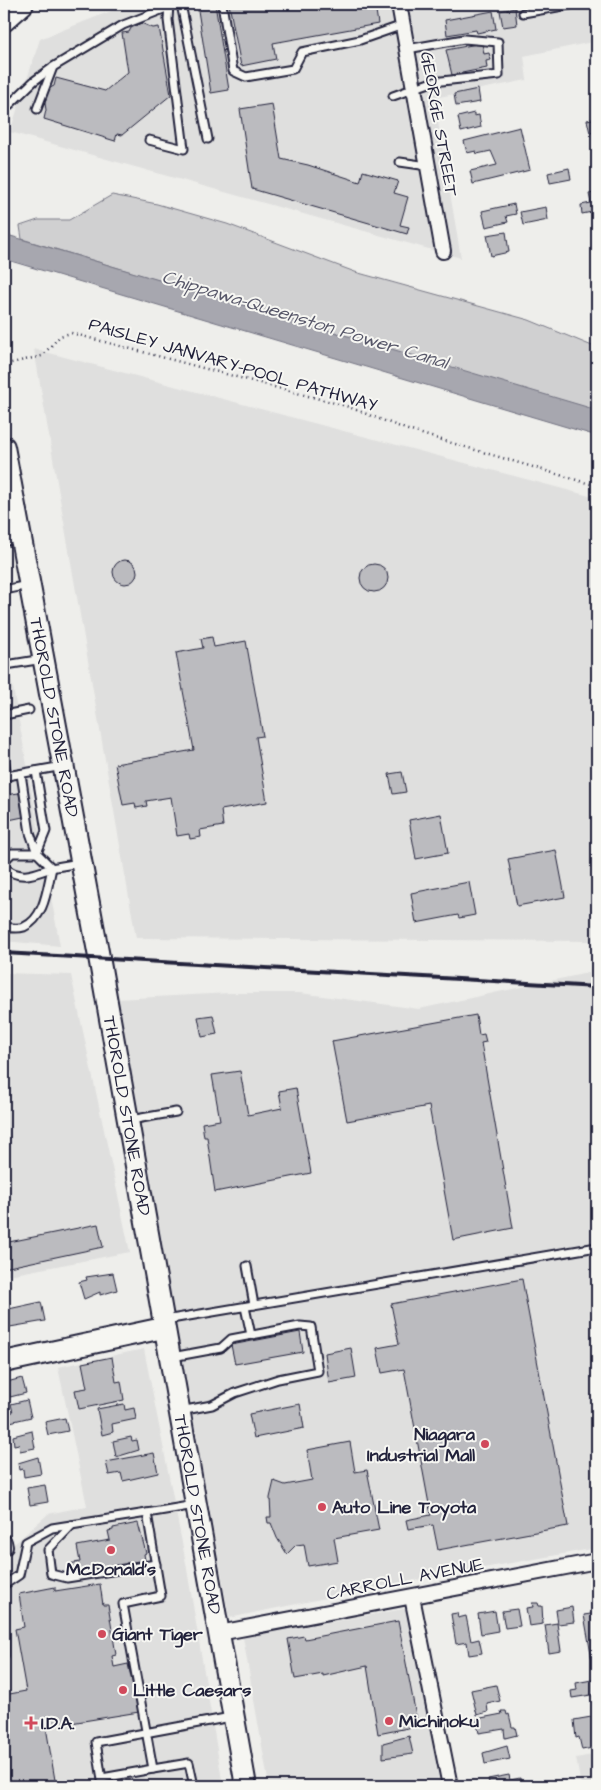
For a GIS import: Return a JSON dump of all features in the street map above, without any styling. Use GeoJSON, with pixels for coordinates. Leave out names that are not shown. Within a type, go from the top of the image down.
{"type":"FeatureCollection","features":[{"type":"Feature","properties":{"kind":"main road"},"geometry":{"type":"LineString","coordinates":[[4,20],[23,4]]}},
{"type":"Feature","properties":{"kind":"main road","name":"THOROLD STONE ROAD"},"geometry":{"type":"LineString","coordinates":[[4,447],[12,540],[30,585],[128,1120],[246,1786]]}},
{"type":"Feature","properties":{"kind":"main road"},"geometry":{"type":"LineString","coordinates":[[4,1362],[163,1324]]}},
{"type":"Feature","properties":{"kind":"street","name":"GEORGE STREET"},"geometry":{"type":"LineString","coordinates":[[399,4],[443,251]]}},
{"type":"Feature","properties":{"kind":"street","name":"CARROLL AVENUE"},"geometry":{"type":"LineString","coordinates":[[219,1633],[597,1561]]}},
{"type":"Feature","properties":{"kind":"street"},"geometry":{"type":"LineString","coordinates":[[412,1597],[450,1786]]}},
{"type":"Feature","properties":{"kind":"lane"},"geometry":{"type":"LineString","coordinates":[[181,4],[208,139]]}},
{"type":"Feature","properties":{"kind":"lane"},"geometry":{"type":"LineString","coordinates":[[222,4],[233,71],[246,77],[293,69],[302,52],[360,40],[403,25]]}},
{"type":"Feature","properties":{"kind":"lane"},"geometry":{"type":"LineString","coordinates":[[523,13],[556,5],[575,4]]}},
{"type":"Feature","properties":{"kind":"lane"},"geometry":{"type":"LineString","coordinates":[[4,110],[34,81],[53,67],[122,25],[169,6],[184,148],[148,140]]}},
{"type":"Feature","properties":{"kind":"lane"},"geometry":{"type":"LineString","coordinates":[[393,96],[432,82],[499,75],[498,42],[464,39],[407,49]]}},
{"type":"Feature","properties":{"kind":"lane"},"geometry":{"type":"LineString","coordinates":[[37,109],[53,67]]}},
{"type":"Feature","properties":{"kind":"lane"},"geometry":{"type":"LineString","coordinates":[[400,162],[428,166]]}},
{"type":"Feature","properties":{"kind":"lane"},"geometry":{"type":"LineString","coordinates":[[4,589],[30,585]]}},
{"type":"Feature","properties":{"kind":"lane"},"geometry":{"type":"LineString","coordinates":[[4,653],[6,665],[43,659]]}},
{"type":"Feature","properties":{"kind":"lane"},"geometry":{"type":"LineString","coordinates":[[4,715],[29,710]]}},
{"type":"Feature","properties":{"kind":"lane"},"geometry":{"type":"LineString","coordinates":[[4,758],[7,776],[63,766]]}},
{"type":"Feature","properties":{"kind":"lane"},"geometry":{"type":"LineString","coordinates":[[36,771],[46,831],[37,853]]}},
{"type":"Feature","properties":{"kind":"lane"},"geometry":{"type":"LineString","coordinates":[[21,774],[30,833],[37,853],[52,868]]}},
{"type":"Feature","properties":{"kind":"lane"},"geometry":{"type":"LineString","coordinates":[[4,861],[12,853],[37,853]]}},
{"type":"Feature","properties":{"kind":"lane"},"geometry":{"type":"LineString","coordinates":[[4,867],[12,874],[36,876],[52,868],[81,863]]}},
{"type":"Feature","properties":{"kind":"lane"},"geometry":{"type":"LineString","coordinates":[[4,928],[22,928],[35,920],[41,909],[52,868]]}},
{"type":"Feature","properties":{"kind":"lane"},"geometry":{"type":"LineString","coordinates":[[128,1120],[176,1112]]}},
{"type":"Feature","properties":{"kind":"lane"},"geometry":{"type":"LineString","coordinates":[[163,1324],[245,1307],[597,1247]]}},
{"type":"Feature","properties":{"kind":"lane"},"geometry":{"type":"LineString","coordinates":[[247,1266],[254,1306]]}},
{"type":"Feature","properties":{"kind":"lane"},"geometry":{"type":"LineString","coordinates":[[245,1307],[251,1336]]}},
{"type":"Feature","properties":{"kind":"lane"},"geometry":{"type":"LineString","coordinates":[[169,1357],[222,1348],[231,1339],[300,1326],[311,1326],[318,1371],[278,1379],[235,1393],[212,1405],[179,1412]]}},
{"type":"Feature","properties":{"kind":"lane"},"geometry":{"type":"LineString","coordinates":[[4,1585],[19,1575],[26,1542],[52,1528],[196,1504]]}},
{"type":"Feature","properties":{"kind":"lane"},"geometry":{"type":"LineString","coordinates":[[147,1513],[161,1596],[123,1604],[153,1769]]}},
{"type":"Feature","properties":{"kind":"lane"},"geometry":{"type":"LineString","coordinates":[[73,1525],[48,1550],[51,1574],[67,1578],[156,1564]]}},
{"type":"Feature","properties":{"kind":"lane"},"geometry":{"type":"LineString","coordinates":[[4,1639],[4,1656]]}},
{"type":"Feature","properties":{"kind":"lane"},"geometry":{"type":"LineString","coordinates":[[194,1786],[189,1763],[153,1769],[103,1782],[96,1742],[234,1716]]}},
{"type":"Feature","properties":{"kind":"path","name":"PAISLEY JANVARY-POOL PATHWAY"},"geometry":{"type":"LineString","coordinates":[[4,383],[10,382],[7,364],[42,356],[60,336],[71,333],[346,406],[408,430],[597,486]]}},
{"type":"Feature","properties":{"kind":"shaded area"},"geometry":{"type":"Polygon","coordinates":[[[129,4],[597,4],[597,41],[524,56],[527,80],[434,98],[461,258],[10,132],[40,39],[129,4]]]}},
{"type":"Feature","properties":{"kind":"shaded area"},"geometry":{"type":"Polygon","coordinates":[[[112,195],[157,204],[227,224],[355,272],[529,320],[597,348],[597,413],[22,239],[20,226],[38,220],[69,220],[112,195]]]}},
{"type":"Feature","properties":{"kind":"shaded area","name":"Chippawa-Queenston Power Canal"},"geometry":{"type":"Polygon","coordinates":[[[4,234],[597,410],[597,436],[4,259],[4,234]]]}},
{"type":"Feature","properties":{"kind":"shaded area"},"geometry":{"type":"Polygon","coordinates":[[[34,349],[597,498],[597,941],[136,938],[34,349]]]}},
{"type":"Feature","properties":{"kind":"shaded area"},"geometry":{"type":"Polygon","coordinates":[[[4,639],[60,946],[4,941],[4,639]]]}},
{"type":"Feature","properties":{"kind":"shaded area"},"geometry":{"type":"Polygon","coordinates":[[[597,971],[597,1548],[399,1583],[229,1618],[117,999],[230,993],[300,993],[419,1009],[597,971]]]}},
{"type":"Feature","properties":{"kind":"shaded area"},"geometry":{"type":"Polygon","coordinates":[[[4,973],[71,975],[130,1252],[4,1276],[4,973]]]}},
{"type":"Feature","properties":{"kind":"shaded area"},"geometry":{"type":"Polygon","coordinates":[[[144,1349],[186,1563],[223,1786],[4,1786],[4,1573],[9,1572],[12,1546],[48,1514],[87,1506],[58,1367],[144,1349]]]}},
{"type":"Feature","properties":{"kind":"shaded area"},"geometry":{"type":"Polygon","coordinates":[[[409,1608],[440,1786],[269,1786],[243,1637],[409,1608]]]}},
{"type":"Feature","properties":{"kind":"shaded area"},"geometry":{"type":"Polygon","coordinates":[[[597,1754],[597,1786],[581,1786],[576,1758],[597,1754]]]}},
{"type":"Feature","properties":{"kind":"building"},"geometry":{"type":"Polygon","coordinates":[[[197,4],[215,4],[229,90],[211,93],[197,4]]]}},
{"type":"Feature","properties":{"kind":"building"},"geometry":{"type":"Polygon","coordinates":[[[229,4],[375,4],[378,24],[273,43],[276,59],[241,66],[229,4]]]}},
{"type":"Feature","properties":{"kind":"building"},"geometry":{"type":"Polygon","coordinates":[[[515,8],[517,25],[503,27],[500,11],[515,8]]]}},
{"type":"Feature","properties":{"kind":"building"},"geometry":{"type":"Polygon","coordinates":[[[493,11],[496,29],[477,33],[476,30],[447,35],[445,20],[493,11]]]}},
{"type":"Feature","properties":{"kind":"building"},"geometry":{"type":"Polygon","coordinates":[[[141,23],[153,28],[159,27],[171,95],[122,135],[117,134],[115,141],[44,119],[46,110],[44,97],[50,88],[54,86],[56,78],[105,91],[128,72],[122,33],[129,32],[131,28],[141,23]]]}},
{"type":"Feature","properties":{"kind":"building"},"geometry":{"type":"Polygon","coordinates":[[[482,43],[484,54],[489,53],[491,60],[486,61],[487,68],[452,75],[446,50],[482,43]]]}},
{"type":"Feature","properties":{"kind":"building"},"geometry":{"type":"Polygon","coordinates":[[[478,89],[480,102],[456,106],[454,94],[478,89]]]}},
{"type":"Feature","properties":{"kind":"building"},"geometry":{"type":"Polygon","coordinates":[[[272,104],[281,159],[308,165],[360,182],[363,171],[398,181],[394,193],[408,197],[400,225],[409,227],[407,234],[252,189],[240,109],[272,104]]]}},
{"type":"Feature","properties":{"kind":"building"},"geometry":{"type":"Polygon","coordinates":[[[474,113],[474,116],[479,115],[481,127],[461,132],[458,117],[474,113]]]}},
{"type":"Feature","properties":{"kind":"building"},"geometry":{"type":"Polygon","coordinates":[[[597,118],[597,132],[590,133],[587,120],[597,118]]]}},
{"type":"Feature","properties":{"kind":"building"},"geometry":{"type":"Polygon","coordinates":[[[520,127],[530,170],[473,184],[470,171],[497,165],[491,151],[477,154],[476,151],[467,153],[464,141],[520,127]]]}},
{"type":"Feature","properties":{"kind":"building"},"geometry":{"type":"Polygon","coordinates":[[[569,168],[571,179],[550,183],[548,173],[569,168]]]}},
{"type":"Feature","properties":{"kind":"building"},"geometry":{"type":"Polygon","coordinates":[[[594,188],[597,188],[597,211],[582,214],[581,205],[591,203],[589,194],[594,193],[594,188]]]}},
{"type":"Feature","properties":{"kind":"building"},"geometry":{"type":"Polygon","coordinates":[[[514,204],[516,214],[506,216],[508,222],[486,227],[482,211],[514,204]]]}},
{"type":"Feature","properties":{"kind":"building"},"geometry":{"type":"Polygon","coordinates":[[[546,207],[548,220],[523,225],[520,212],[546,207]]]}},
{"type":"Feature","properties":{"kind":"building"},"geometry":{"type":"Polygon","coordinates":[[[506,232],[509,252],[491,256],[487,235],[506,232]]]}},
{"type":"Feature","properties":{"kind":"building"},"geometry":{"type":"Polygon","coordinates":[[[120,560],[130,560],[137,567],[137,577],[130,584],[120,584],[113,577],[113,567],[120,560]]]}},
{"type":"Feature","properties":{"kind":"building"},"geometry":{"type":"Polygon","coordinates":[[[374,564],[384,568],[388,578],[384,588],[374,592],[364,588],[360,578],[364,568],[374,564]]]}},
{"type":"Feature","properties":{"kind":"building"},"geometry":{"type":"Polygon","coordinates":[[[212,637],[214,647],[246,641],[263,736],[256,737],[267,802],[221,810],[223,826],[200,830],[201,837],[190,839],[189,834],[177,836],[171,797],[146,801],[147,806],[136,808],[135,803],[123,805],[115,764],[194,750],[176,653],[203,648],[201,639],[212,637]]]}},
{"type":"Feature","properties":{"kind":"building"},"geometry":{"type":"Polygon","coordinates":[[[402,772],[406,792],[393,794],[389,774],[402,772]]]}},
{"type":"Feature","properties":{"kind":"building"},"geometry":{"type":"Polygon","coordinates":[[[19,793],[23,817],[4,821],[4,795],[19,793]]]}},
{"type":"Feature","properties":{"kind":"building"},"geometry":{"type":"Polygon","coordinates":[[[441,814],[448,853],[416,859],[409,820],[441,814]]]}},
{"type":"Feature","properties":{"kind":"building"},"geometry":{"type":"Polygon","coordinates":[[[556,850],[565,897],[517,906],[508,859],[556,850]]]}},
{"type":"Feature","properties":{"kind":"building"},"geometry":{"type":"Polygon","coordinates":[[[469,882],[475,915],[459,918],[458,915],[416,923],[411,893],[469,882]]]}},
{"type":"Feature","properties":{"kind":"building"},"geometry":{"type":"Polygon","coordinates":[[[213,1015],[217,1034],[202,1037],[198,1017],[213,1015]]]}},
{"type":"Feature","properties":{"kind":"building"},"geometry":{"type":"Polygon","coordinates":[[[476,1015],[479,1035],[484,1034],[486,1042],[481,1043],[513,1228],[453,1240],[429,1106],[347,1121],[332,1041],[476,1015]]]}},
{"type":"Feature","properties":{"kind":"building"},"geometry":{"type":"Polygon","coordinates":[[[240,1071],[248,1115],[282,1108],[279,1091],[296,1088],[311,1173],[215,1192],[207,1137],[204,1137],[202,1123],[220,1120],[212,1075],[240,1071]]]}},
{"type":"Feature","properties":{"kind":"building"},"geometry":{"type":"Polygon","coordinates":[[[98,1224],[103,1247],[4,1268],[4,1243],[98,1224]]]}},
{"type":"Feature","properties":{"kind":"building"},"geometry":{"type":"Polygon","coordinates":[[[113,1273],[117,1290],[100,1295],[100,1292],[84,1299],[79,1282],[87,1280],[86,1277],[113,1273]]]}},
{"type":"Feature","properties":{"kind":"building","name":"Niagara Industrial Mall"},"geometry":{"type":"Polygon","coordinates":[[[522,1279],[568,1526],[438,1550],[433,1525],[408,1529],[406,1520],[431,1515],[404,1369],[382,1373],[377,1348],[399,1344],[391,1304],[522,1279]]]}},
{"type":"Feature","properties":{"kind":"building"},"geometry":{"type":"Polygon","coordinates":[[[41,1302],[45,1321],[4,1328],[4,1310],[41,1302]]]}},
{"type":"Feature","properties":{"kind":"building"},"geometry":{"type":"Polygon","coordinates":[[[300,1332],[303,1352],[235,1364],[231,1345],[300,1332]]]}},
{"type":"Feature","properties":{"kind":"building"},"geometry":{"type":"Polygon","coordinates":[[[351,1348],[356,1378],[329,1383],[325,1353],[351,1348]]]}},
{"type":"Feature","properties":{"kind":"building"},"geometry":{"type":"Polygon","coordinates":[[[112,1357],[116,1382],[121,1381],[124,1400],[79,1409],[75,1390],[87,1388],[82,1363],[112,1357]]]}},
{"type":"Feature","properties":{"kind":"building"},"geometry":{"type":"Polygon","coordinates":[[[22,1378],[26,1393],[10,1397],[9,1393],[4,1394],[4,1386],[8,1385],[7,1382],[22,1378]]]}},
{"type":"Feature","properties":{"kind":"building"},"geometry":{"type":"Polygon","coordinates":[[[27,1400],[31,1417],[10,1422],[8,1413],[13,1412],[11,1404],[27,1400]]]}},
{"type":"Feature","properties":{"kind":"building"},"geometry":{"type":"Polygon","coordinates":[[[124,1404],[125,1410],[134,1408],[136,1419],[112,1424],[113,1432],[102,1435],[97,1409],[124,1404]]]}},
{"type":"Feature","properties":{"kind":"building"},"geometry":{"type":"Polygon","coordinates":[[[300,1404],[304,1428],[254,1438],[249,1414],[300,1404]]]}},
{"type":"Feature","properties":{"kind":"building"},"geometry":{"type":"Polygon","coordinates":[[[65,1418],[68,1431],[48,1435],[45,1422],[65,1418]]]}},
{"type":"Feature","properties":{"kind":"building"},"geometry":{"type":"Polygon","coordinates":[[[32,1431],[35,1448],[20,1451],[19,1444],[14,1445],[13,1436],[32,1431]]]}},
{"type":"Feature","properties":{"kind":"building"},"geometry":{"type":"Polygon","coordinates":[[[131,1437],[132,1441],[137,1440],[139,1450],[116,1457],[113,1441],[131,1437]]]}},
{"type":"Feature","properties":{"kind":"building","name":"Auto Line Toyota"},"geometry":{"type":"Polygon","coordinates":[[[350,1442],[355,1472],[367,1470],[379,1530],[334,1538],[338,1561],[308,1566],[304,1544],[296,1545],[287,1554],[277,1538],[271,1523],[268,1523],[267,1517],[271,1517],[270,1498],[274,1481],[285,1485],[312,1480],[307,1450],[350,1442]]]}},
{"type":"Feature","properties":{"kind":"building"},"geometry":{"type":"Polygon","coordinates":[[[154,1453],[158,1473],[123,1481],[121,1473],[109,1475],[106,1462],[154,1453]]]}},
{"type":"Feature","properties":{"kind":"building"},"geometry":{"type":"Polygon","coordinates":[[[38,1457],[41,1474],[24,1477],[23,1469],[19,1470],[18,1463],[38,1457]]]}},
{"type":"Feature","properties":{"kind":"building"},"geometry":{"type":"Polygon","coordinates":[[[45,1485],[48,1502],[30,1505],[27,1488],[45,1485]]]}},
{"type":"Feature","properties":{"kind":"building","name":"McDonald's"},"geometry":{"type":"Polygon","coordinates":[[[138,1523],[146,1553],[144,1554],[145,1560],[126,1563],[127,1566],[116,1568],[116,1566],[91,1572],[91,1570],[70,1571],[68,1564],[80,1562],[77,1546],[110,1540],[108,1531],[113,1530],[113,1528],[138,1523]]]}},
{"type":"Feature","properties":{"kind":"building"},"geometry":{"type":"Polygon","coordinates":[[[100,1584],[103,1605],[108,1605],[116,1655],[112,1656],[114,1667],[128,1664],[139,1712],[46,1727],[56,1786],[4,1786],[4,1695],[26,1691],[15,1629],[24,1627],[19,1594],[55,1587],[55,1591],[100,1584]]]}},
{"type":"Feature","properties":{"kind":"building"},"geometry":{"type":"Polygon","coordinates":[[[532,1603],[538,1603],[539,1606],[542,1606],[543,1624],[529,1626],[526,1608],[533,1607],[532,1603]]]}},
{"type":"Feature","properties":{"kind":"building"},"geometry":{"type":"Polygon","coordinates":[[[572,1607],[574,1622],[558,1624],[556,1610],[572,1607]]]}},
{"type":"Feature","properties":{"kind":"building"},"geometry":{"type":"Polygon","coordinates":[[[517,1609],[520,1626],[505,1628],[502,1611],[517,1609]]]}},
{"type":"Feature","properties":{"kind":"building"},"geometry":{"type":"Polygon","coordinates":[[[495,1611],[498,1631],[481,1634],[478,1614],[495,1611]]]}},
{"type":"Feature","properties":{"kind":"building"},"geometry":{"type":"Polygon","coordinates":[[[457,1613],[458,1618],[466,1616],[471,1641],[479,1639],[482,1653],[469,1655],[467,1642],[456,1644],[451,1614],[457,1613]]]}},
{"type":"Feature","properties":{"kind":"building"},"geometry":{"type":"Polygon","coordinates":[[[597,1613],[597,1659],[592,1660],[584,1615],[597,1613]]]}},
{"type":"Feature","properties":{"kind":"building"},"geometry":{"type":"Polygon","coordinates":[[[398,1621],[418,1726],[378,1734],[367,1666],[323,1676],[323,1674],[295,1679],[288,1639],[304,1636],[305,1639],[398,1621]]]}},
{"type":"Feature","properties":{"kind":"building"},"geometry":{"type":"Polygon","coordinates":[[[557,1623],[561,1651],[549,1653],[545,1625],[557,1623]]]}},
{"type":"Feature","properties":{"kind":"building"},"geometry":{"type":"Polygon","coordinates":[[[597,1679],[597,1694],[572,1698],[571,1691],[577,1690],[576,1683],[597,1679]]]}},
{"type":"Feature","properties":{"kind":"building"},"geometry":{"type":"Polygon","coordinates":[[[496,1685],[500,1701],[487,1704],[488,1712],[477,1715],[471,1690],[496,1685]]]}},
{"type":"Feature","properties":{"kind":"building"},"geometry":{"type":"Polygon","coordinates":[[[501,1711],[506,1711],[507,1715],[509,1714],[512,1727],[515,1727],[517,1735],[505,1738],[504,1729],[479,1733],[476,1719],[502,1714],[501,1711]]]}},
{"type":"Feature","properties":{"kind":"building"},"geometry":{"type":"Polygon","coordinates":[[[597,1716],[597,1747],[582,1750],[579,1737],[576,1738],[574,1720],[597,1716]]]}},
{"type":"Feature","properties":{"kind":"building"},"geometry":{"type":"Polygon","coordinates":[[[409,1736],[413,1754],[383,1758],[383,1743],[409,1736]]]}},
{"type":"Feature","properties":{"kind":"building"},"geometry":{"type":"Polygon","coordinates":[[[507,1746],[510,1759],[485,1764],[483,1753],[507,1746]]]}},
{"type":"Feature","properties":{"kind":"building"},"geometry":{"type":"Polygon","coordinates":[[[509,1775],[510,1780],[520,1778],[521,1786],[490,1786],[488,1779],[509,1775]]]}},
{"type":"Feature","properties":{"kind":"railway"},"geometry":{"type":"LineString","coordinates":[[4,953],[597,987]]}},
{"type":"Feature","properties":{"kind":"place","name":"Niagara Industrial Mall"},"geometry":{"type":"Point","coordinates":[485,1444]}},
{"type":"Feature","properties":{"kind":"place","name":"Auto Line Toyota"},"geometry":{"type":"Point","coordinates":[322,1507]}},
{"type":"Feature","properties":{"kind":"place","name":"McDonald's"},"geometry":{"type":"Point","coordinates":[111,1550]}},
{"type":"Feature","properties":{"kind":"place","name":"Giant Tiger"},"geometry":{"type":"Point","coordinates":[102,1634]}},
{"type":"Feature","properties":{"kind":"place","name":"Little Caesars"},"geometry":{"type":"Point","coordinates":[123,1690]}},
{"type":"Feature","properties":{"kind":"place","name":"Michinoku"},"geometry":{"type":"Point","coordinates":[389,1721]}},
{"type":"Feature","properties":{"kind":"place","name":"I.D.A."},"geometry":{"type":"Point","coordinates":[31,1723]}}]}
